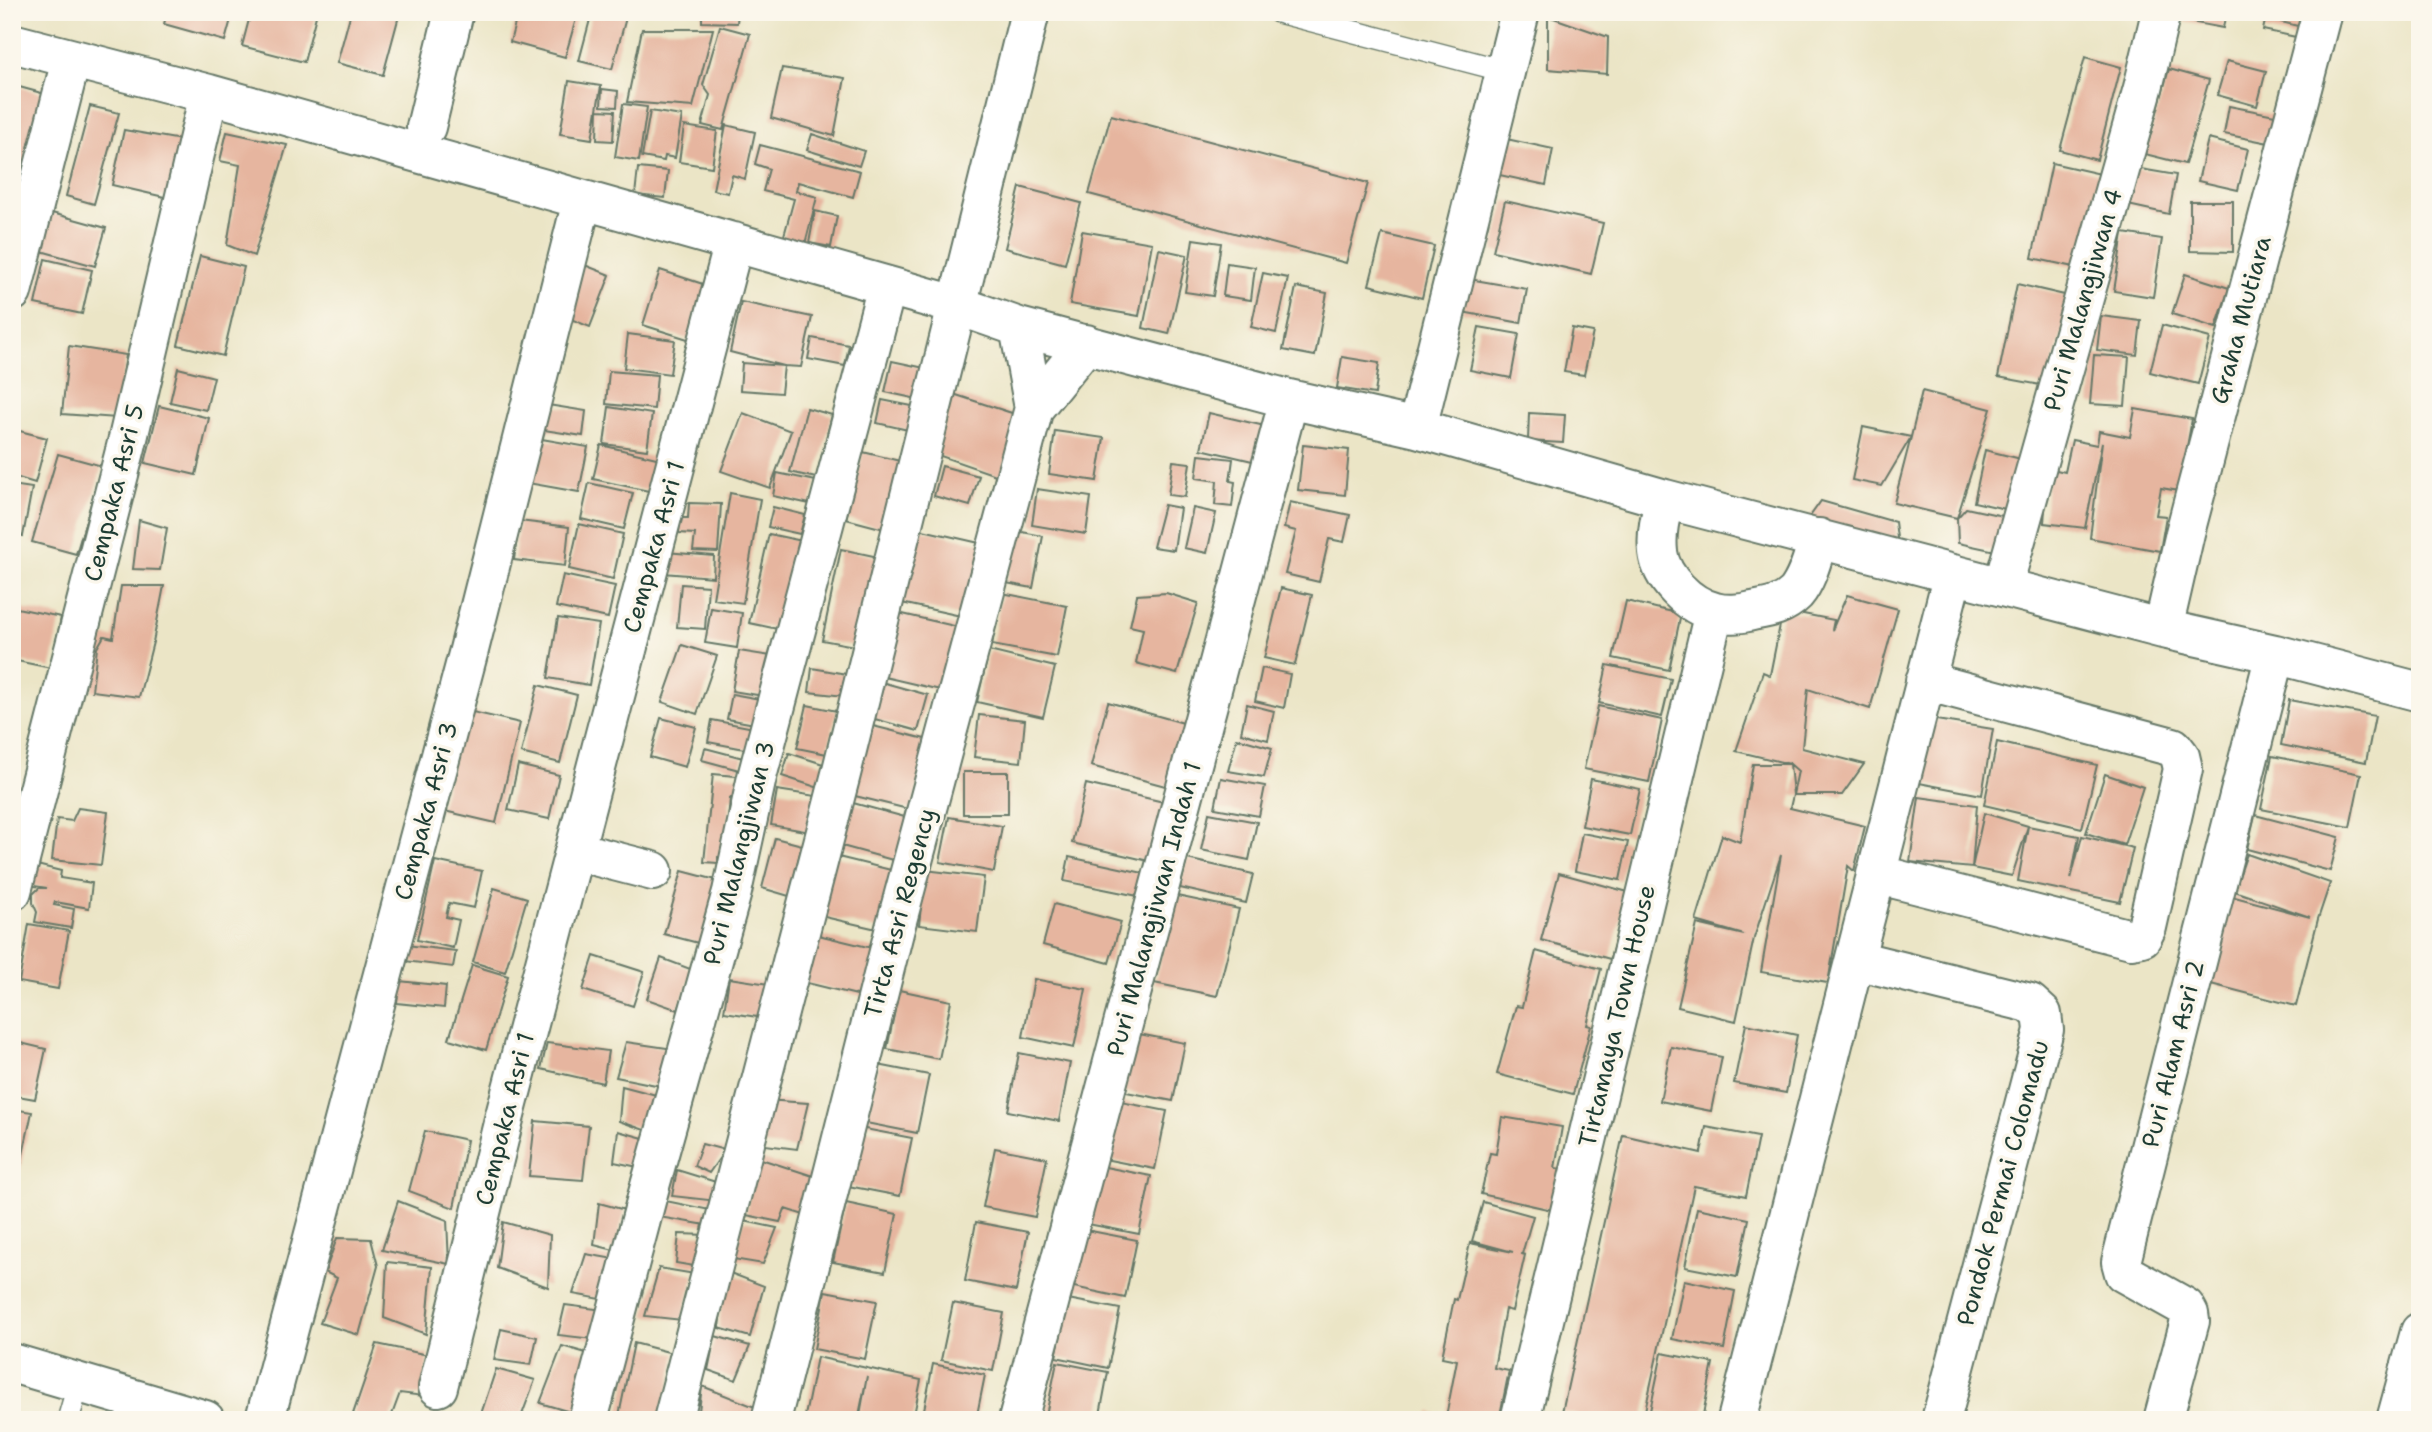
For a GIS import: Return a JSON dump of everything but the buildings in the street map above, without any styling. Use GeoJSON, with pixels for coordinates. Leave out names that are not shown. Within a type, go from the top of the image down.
{"type":"FeatureCollection","features":[{"type":"Feature","properties":{"kind":"street"},"geometry":{"type":"LineString","coordinates":[[426,127],[454,12]]}},
{"type":"Feature","properties":{"kind":"street"},"geometry":{"type":"LineString","coordinates":[[1416,428],[1520,12]]}},
{"type":"Feature","properties":{"kind":"street","name":"Puri Malangjiwan 4"},"geometry":{"type":"LineString","coordinates":[[2003,586],[2143,88],[2161,12]]}},
{"type":"Feature","properties":{"kind":"street","name":"Graha Mutiara"},"geometry":{"type":"LineString","coordinates":[[2163,629],[2185,533],[2322,12]]}},
{"type":"Feature","properties":{"kind":"street"},"geometry":{"type":"LineString","coordinates":[[673,1420],[841,774],[959,306],[1028,13]]}},
{"type":"Feature","properties":{"kind":"street"},"geometry":{"type":"LineString","coordinates":[[12,43],[209,94],[734,242],[959,306],[1019,327],[1289,399],[1416,428],[1665,499],[2163,629],[2275,654],[2420,692]]}},
{"type":"Feature","properties":{"kind":"street"},"geometry":{"type":"LineString","coordinates":[[12,292],[71,60]]}},
{"type":"Feature","properties":{"kind":"street","name":"Cempaka Asri 5"},"geometry":{"type":"LineString","coordinates":[[12,891],[126,447],[209,94]]}},
{"type":"Feature","properties":{"kind":"street","name":"Cempaka Asri 3"},"geometry":{"type":"LineString","coordinates":[[265,1419],[469,650],[582,201]]}},
{"type":"Feature","properties":{"kind":"street","name":"Cempaka Asri 1"},"geometry":{"type":"LineString","coordinates":[[438,1387],[503,1123],[734,242]]}},
{"type":"Feature","properties":{"kind":"street","name":"Puri Malangjiwan 3"},"geometry":{"type":"LineString","coordinates":[[588,1420],[732,892],[757,777],[887,286]]}},
{"type":"Feature","properties":{"kind":"street","name":"Tirta Asri Regency"},"geometry":{"type":"LineString","coordinates":[[1019,327],[1034,408]]}},
{"type":"Feature","properties":{"kind":"street","name":"Tirta Asri Regency"},"geometry":{"type":"LineString","coordinates":[[771,1420],[895,928],[1034,408],[1086,344]]}},
{"type":"Feature","properties":{"kind":"street","name":"Puri Malangjiwan Indah 1"},"geometry":{"type":"LineString","coordinates":[[1018,1420],[1289,399]]}},
{"type":"Feature","properties":{"kind":"street"},"geometry":{"type":"LineString","coordinates":[[1665,499],[1658,526],[1658,555],[1667,576],[1682,595],[1714,612],[1746,613],[1779,606],[1796,592],[1808,571],[1819,538]]}},
{"type":"Feature","properties":{"kind":"street"},"geometry":{"type":"LineString","coordinates":[[1737,1420],[1954,574]]}},
{"type":"Feature","properties":{"kind":"street","name":"Tirtamaya Town House"},"geometry":{"type":"LineString","coordinates":[[1520,1420],[1714,612]]}},
{"type":"Feature","properties":{"kind":"street","name":"Puri Alam Asri 2"},"geometry":{"type":"LineString","coordinates":[[2163,1420],[2190,1321],[2189,1314],[2185,1307],[2124,1273],[2120,1262],[2275,654]]}},
{"type":"Feature","properties":{"kind":"street"},"geometry":{"type":"LineString","coordinates":[[1876,874],[2131,939],[2142,937],[2147,927],[2183,769],[2180,756],[2173,747],[1925,681]]}},
{"type":"Feature","properties":{"kind":"street"},"geometry":{"type":"LineString","coordinates":[[575,851],[653,870]]}},
{"type":"Feature","properties":{"kind":"street","name":"Pondok Permai Colomadu"},"geometry":{"type":"LineString","coordinates":[[1856,960],[2030,1003],[2042,1014],[2044,1030],[1941,1420]]}},
{"type":"Feature","properties":{"kind":"street"},"geometry":{"type":"LineString","coordinates":[[2396,1420],[2420,1332]]}},
{"type":"Feature","properties":{"kind":"street"},"geometry":{"type":"LineString","coordinates":[[12,1363],[205,1420]]}},
{"type":"Feature","properties":{"kind":"lane"},"geometry":{"type":"LineString","coordinates":[[1278,12],[1505,71]]}},
{"type":"Feature","properties":{"kind":"lane"},"geometry":{"type":"LineString","coordinates":[[68,1420],[79,1382]]}}]}
